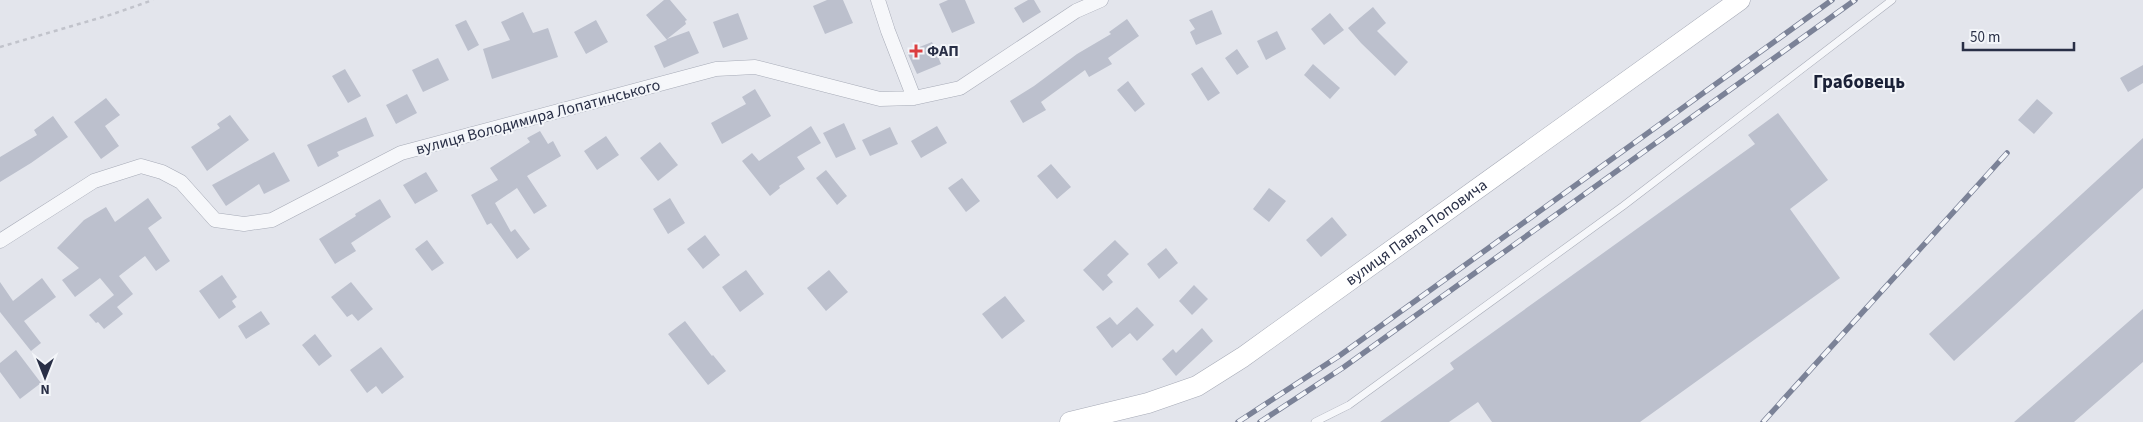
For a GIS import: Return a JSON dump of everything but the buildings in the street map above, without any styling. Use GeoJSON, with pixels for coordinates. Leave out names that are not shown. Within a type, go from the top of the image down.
{"type":"FeatureCollection","features":[{"type":"Feature","properties":{"kind":"street"},"geometry":{"type":"LineString","coordinates":[[878,0],[914,98]]}},
{"type":"Feature","properties":{"kind":"street","name":"вулиця Володимира Лопатинського"},"geometry":{"type":"LineString","coordinates":[[0,241],[94,181],[141,166],[162,172],[182,182],[215,220],[244,224],[272,220],[401,153],[716,69],[756,67],[880,99],[914,98],[960,88],[1076,11],[1102,0]]}},
{"type":"Feature","properties":{"kind":"street","name":"вулиця Павла Поповича"},"geometry":{"type":"LineString","coordinates":[[1070,422],[1148,403],[1197,386],[1243,357],[1740,0]]}},
{"type":"Feature","properties":{"kind":"lane"},"geometry":{"type":"LineString","coordinates":[[1315,422],[1349,405],[1607,218],[1892,0]]}},
{"type":"Feature","properties":{"kind":"path"},"geometry":{"type":"LineString","coordinates":[[0,47],[113,14],[153,0]]}},
{"type":"Feature","properties":{"kind":"railway"},"geometry":{"type":"LineString","coordinates":[[1238,422],[1339,356],[1832,0]]}},
{"type":"Feature","properties":{"kind":"railway"},"geometry":{"type":"LineString","coordinates":[[1260,422],[1344,367],[1855,0]]}},
{"type":"Feature","properties":{"kind":"railway"},"geometry":{"type":"LineString","coordinates":[[1763,422],[2007,153]]}},
{"type":"Feature","properties":{"kind":"place","name":"ФАП"},"geometry":{"type":"Point","coordinates":[916,51]}},
{"type":"Feature","properties":{"kind":"district","name":"Грабовець"},"geometry":{"type":"Point","coordinates":[1859,82]}}]}
